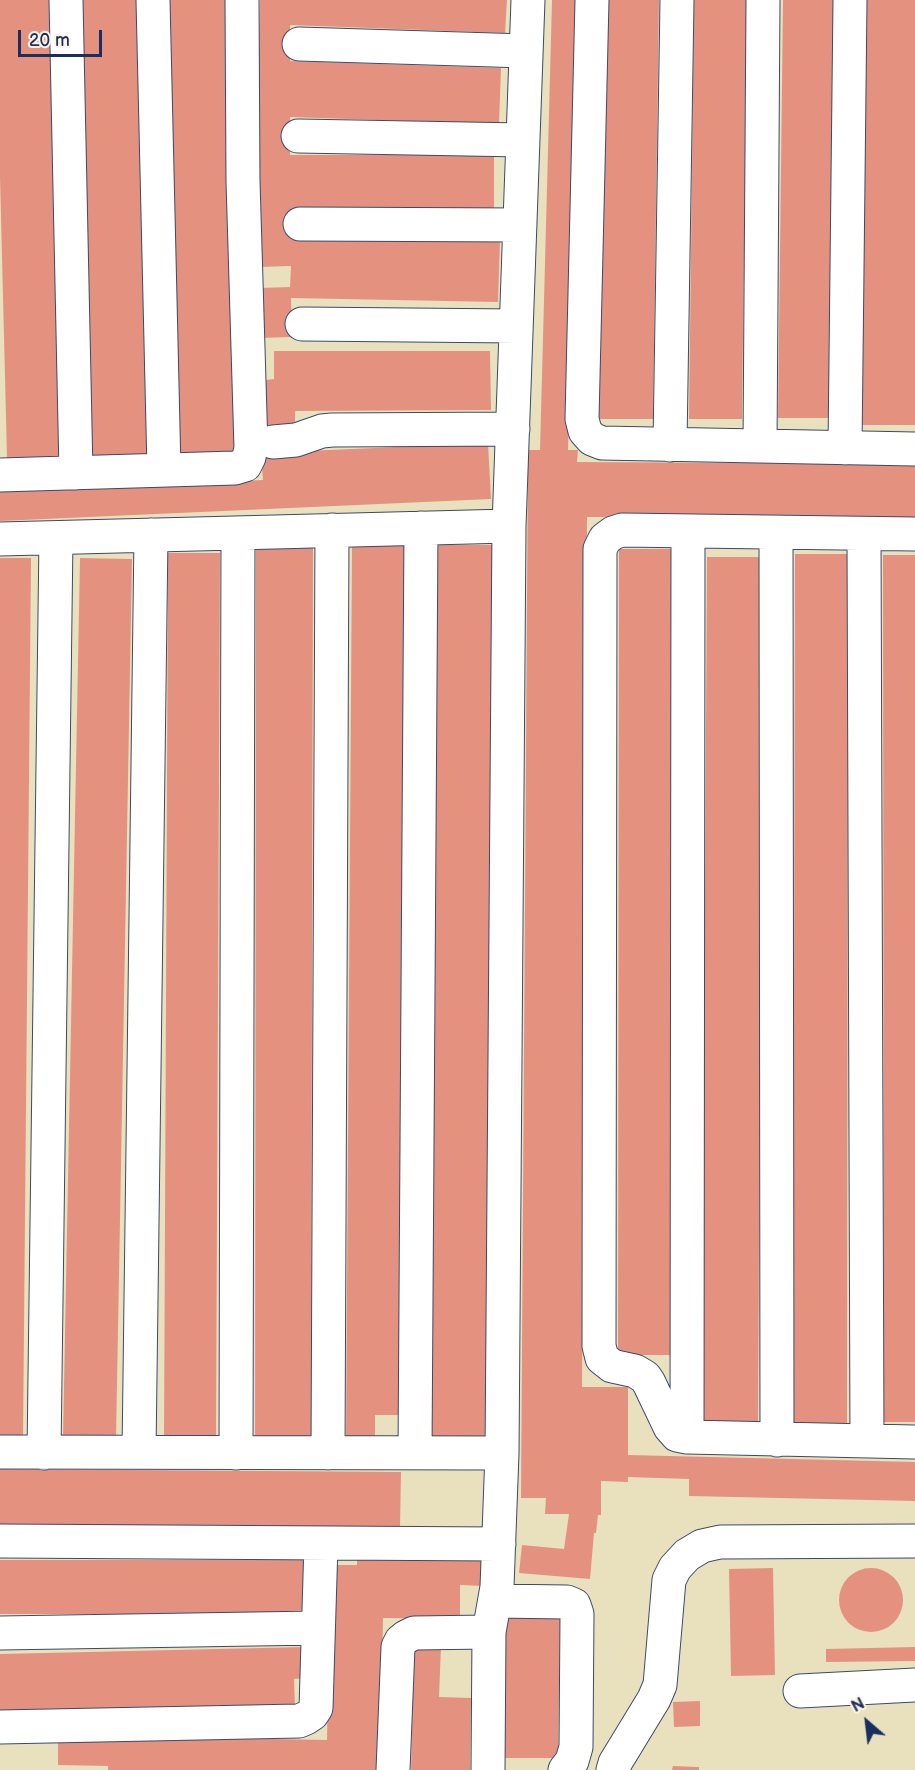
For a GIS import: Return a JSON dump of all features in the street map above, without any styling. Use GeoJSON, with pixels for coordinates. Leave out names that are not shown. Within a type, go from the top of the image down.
{"type":"FeatureCollection","features":[{"type":"Feature","properties":{"kind":"lane"},"geometry":{"type":"LineString","coordinates":[[66,0],[76,473]]}},
{"type":"Feature","properties":{"kind":"lane"},"geometry":{"type":"LineString","coordinates":[[153,0],[164,470]]}},
{"type":"Feature","properties":{"kind":"lane"},"geometry":{"type":"LineString","coordinates":[[0,475],[235,468],[245,465],[249,458],[251,448],[243,181],[242,0]]}},
{"type":"Feature","properties":{"kind":"lane"},"geometry":{"type":"LineString","coordinates":[[488,1770],[492,1616],[497,1587],[502,1453],[509,526],[528,0]]}},
{"type":"Feature","properties":{"kind":"lane"},"geometry":{"type":"LineString","coordinates":[[592,0],[582,419],[585,431],[592,439],[602,443],[915,449]]}},
{"type":"Feature","properties":{"kind":"lane"},"geometry":{"type":"LineString","coordinates":[[670,445],[677,0]]}},
{"type":"Feature","properties":{"kind":"lane"},"geometry":{"type":"LineString","coordinates":[[760,446],[763,0]]}},
{"type":"Feature","properties":{"kind":"lane"},"geometry":{"type":"LineString","coordinates":[[845,448],[850,0]]}},
{"type":"Feature","properties":{"kind":"lane"},"geometry":{"type":"LineString","coordinates":[[299,44],[526,51]]}},
{"type":"Feature","properties":{"kind":"lane"},"geometry":{"type":"LineString","coordinates":[[298,136],[523,140]]}},
{"type":"Feature","properties":{"kind":"lane"},"geometry":{"type":"LineString","coordinates":[[300,224],[520,225]]}},
{"type":"Feature","properties":{"kind":"lane"},"geometry":{"type":"LineString","coordinates":[[302,324],[516,326]]}},
{"type":"Feature","properties":{"kind":"lane"},"geometry":{"type":"LineString","coordinates":[[273,442],[296,440],[332,430],[513,429]]}},
{"type":"Feature","properties":{"kind":"lane"},"geometry":{"type":"LineString","coordinates":[[0,539],[509,526]]}},
{"type":"Feature","properties":{"kind":"lane"},"geometry":{"type":"LineString","coordinates":[[415,1453],[421,528]]}},
{"type":"Feature","properties":{"kind":"lane"},"geometry":{"type":"LineString","coordinates":[[328,1453],[332,530]]}},
{"type":"Feature","properties":{"kind":"lane"},"geometry":{"type":"LineString","coordinates":[[915,534],[622,530],[605,539],[600,549],[599,1346],[602,1358],[612,1366],[635,1371],[645,1377],[670,1427],[677,1435],[915,1443]]}},
{"type":"Feature","properties":{"kind":"lane"},"geometry":{"type":"LineString","coordinates":[[687,1437],[688,531]]}},
{"type":"Feature","properties":{"kind":"lane"},"geometry":{"type":"LineString","coordinates":[[777,532],[777,1440]]}},
{"type":"Feature","properties":{"kind":"lane"},"geometry":{"type":"LineString","coordinates":[[236,1453],[238,533]]}},
{"type":"Feature","properties":{"kind":"lane"},"geometry":{"type":"LineString","coordinates":[[864,534],[867,1442]]}},
{"type":"Feature","properties":{"kind":"lane"},"geometry":{"type":"LineString","coordinates":[[139,1452],[151,535]]}},
{"type":"Feature","properties":{"kind":"lane"},"geometry":{"type":"LineString","coordinates":[[44,1453],[56,538]]}},
{"type":"Feature","properties":{"kind":"lane"},"geometry":{"type":"LineString","coordinates":[[0,1452],[502,1453]]}},
{"type":"Feature","properties":{"kind":"lane"},"geometry":{"type":"LineString","coordinates":[[0,1541],[499,1544]]}},
{"type":"Feature","properties":{"kind":"lane"},"geometry":{"type":"LineString","coordinates":[[613,1770],[660,1685],[669,1580],[675,1568],[687,1555],[702,1546],[720,1542],[915,1541]]}},
{"type":"Feature","properties":{"kind":"lane"},"geometry":{"type":"LineString","coordinates":[[0,1727],[299,1721],[316,1708],[321,1544]]}},
{"type":"Feature","properties":{"kind":"lane"},"geometry":{"type":"LineString","coordinates":[[393,1770],[398,1647],[401,1641],[414,1633],[567,1602],[574,1605],[577,1614],[576,1747],[572,1761],[565,1770]]}},
{"type":"Feature","properties":{"kind":"lane"},"geometry":{"type":"LineString","coordinates":[[0,1633],[318,1628]]}},
{"type":"Feature","properties":{"kind":"lane"},"geometry":{"type":"LineString","coordinates":[[800,1691],[915,1685]]}},
{"type":"Feature","properties":{"kind":"building"},"geometry":{"type":"Polygon","coordinates":[[[0,0],[50,0],[61,457],[7,458],[0,176],[0,0]]]}},
{"type":"Feature","properties":{"kind":"building"},"geometry":{"type":"Polygon","coordinates":[[[79,0],[136,0],[147,457],[90,459],[79,0]]]}},
{"type":"Feature","properties":{"kind":"building"},"geometry":{"type":"Polygon","coordinates":[[[169,0],[226,0],[237,451],[180,454],[169,0]]]}},
{"type":"Feature","properties":{"kind":"building"},"geometry":{"type":"Polygon","coordinates":[[[260,0],[507,0],[505,33],[290,25],[290,61],[501,68],[499,124],[290,117],[290,155],[494,155],[494,208],[291,209],[291,237],[500,241],[498,302],[291,298],[292,337],[260,338],[259,288],[290,287],[291,266],[260,267],[258,105],[260,0]]]}},
{"type":"Feature","properties":{"kind":"building"},"geometry":{"type":"Polygon","coordinates":[[[552,0],[580,0],[568,450],[578,450],[577,462],[915,464],[915,518],[587,517],[582,1387],[628,1387],[628,1455],[915,1462],[915,1501],[689,1496],[689,1479],[628,1477],[628,1482],[601,1481],[601,1515],[598,1515],[596,1533],[594,1533],[590,1579],[519,1573],[522,1545],[564,1549],[569,1514],[545,1514],[546,1498],[521,1498],[528,450],[540,450],[552,0]]]}},
{"type":"Feature","properties":{"kind":"building"},"geometry":{"type":"Polygon","coordinates":[[[605,0],[659,0],[653,419],[599,419],[605,0]]]}},
{"type":"Feature","properties":{"kind":"building"},"geometry":{"type":"Polygon","coordinates":[[[694,0],[747,0],[742,419],[689,419],[694,0]]]}},
{"type":"Feature","properties":{"kind":"building"},"geometry":{"type":"Polygon","coordinates":[[[783,0],[834,0],[829,418],[778,418],[783,0]]]}},
{"type":"Feature","properties":{"kind":"building"},"geometry":{"type":"Polygon","coordinates":[[[864,0],[915,0],[915,425],[860,425],[864,0]]]}},
{"type":"Feature","properties":{"kind":"building"},"geometry":{"type":"Polygon","coordinates":[[[274,351],[490,351],[491,410],[295,411],[295,430],[267,430],[266,380],[274,379],[274,351]]]}},
{"type":"Feature","properties":{"kind":"building"},"geometry":{"type":"Polygon","coordinates":[[[488,443],[491,499],[0,521],[0,492],[263,480],[261,453],[488,443]]]}},
{"type":"Feature","properties":{"kind":"building"},"geometry":{"type":"Polygon","coordinates":[[[352,544],[405,544],[399,1415],[375,1415],[375,1438],[346,1438],[352,544]]]}},
{"type":"Feature","properties":{"kind":"building"},"geometry":{"type":"Polygon","coordinates":[[[438,545],[494,545],[486,1440],[430,1440],[438,545]]]}},
{"type":"Feature","properties":{"kind":"building"},"geometry":{"type":"Polygon","coordinates":[[[256,546],[313,546],[311,1436],[255,1437],[256,546]]]}},
{"type":"Feature","properties":{"kind":"building"},"geometry":{"type":"Polygon","coordinates":[[[619,549],[672,549],[670,1355],[618,1355],[619,549]]]}},
{"type":"Feature","properties":{"kind":"building"},"geometry":{"type":"Polygon","coordinates":[[[168,553],[220,553],[216,1439],[164,1439],[168,553]]]}},
{"type":"Feature","properties":{"kind":"building"},"geometry":{"type":"Polygon","coordinates":[[[795,554],[848,554],[847,1425],[793,1425],[795,554]]]}},
{"type":"Feature","properties":{"kind":"building"},"geometry":{"type":"Polygon","coordinates":[[[883,555],[915,555],[915,1422],[884,1422],[883,555]]]}},
{"type":"Feature","properties":{"kind":"building"},"geometry":{"type":"Polygon","coordinates":[[[707,557],[763,557],[758,1424],[702,1424],[707,557]]]}},
{"type":"Feature","properties":{"kind":"building"},"geometry":{"type":"Polygon","coordinates":[[[0,558],[31,558],[23,1438],[0,1438],[0,558]]]}},
{"type":"Feature","properties":{"kind":"building"},"geometry":{"type":"Polygon","coordinates":[[[80,558],[132,559],[116,1439],[63,1438],[80,558]]]}},
{"type":"Feature","properties":{"kind":"building"},"geometry":{"type":"Polygon","coordinates":[[[0,1469],[401,1472],[400,1528],[0,1524],[0,1469]]]}},
{"type":"Feature","properties":{"kind":"building"},"geometry":{"type":"Polygon","coordinates":[[[357,1556],[484,1558],[484,1586],[460,1585],[460,1619],[383,1618],[380,1770],[108,1770],[108,1766],[58,1765],[58,1735],[327,1740],[330,1565],[357,1565],[357,1556]]]}},
{"type":"Feature","properties":{"kind":"building"},"geometry":{"type":"Polygon","coordinates":[[[0,1560],[307,1560],[306,1614],[0,1614],[0,1560]]]}},
{"type":"Feature","properties":{"kind":"building"},"geometry":{"type":"Polygon","coordinates":[[[773,1568],[775,1675],[731,1676],[729,1569],[773,1568]]]}},
{"type":"Feature","properties":{"kind":"building"},"geometry":{"type":"Polygon","coordinates":[[[871,1568],[883,1570],[894,1577],[901,1588],[903,1600],[901,1612],[894,1623],[883,1630],[871,1632],[859,1630],[848,1623],[841,1612],[839,1600],[841,1588],[848,1577],[859,1570],[871,1568]]]}},
{"type":"Feature","properties":{"kind":"building"},"geometry":{"type":"Polygon","coordinates":[[[506,1613],[560,1614],[558,1758],[504,1758],[506,1613]]]}},
{"type":"Feature","properties":{"kind":"building"},"geometry":{"type":"Polygon","coordinates":[[[414,1645],[441,1646],[439,1697],[471,1698],[470,1770],[411,1770],[414,1645]]]}},
{"type":"Feature","properties":{"kind":"building"},"geometry":{"type":"Polygon","coordinates":[[[305,1647],[305,1678],[294,1679],[295,1707],[0,1714],[0,1654],[305,1647]]]}},
{"type":"Feature","properties":{"kind":"building"},"geometry":{"type":"Polygon","coordinates":[[[915,1647],[915,1661],[826,1662],[826,1649],[915,1647]]]}},
{"type":"Feature","properties":{"kind":"building"},"geometry":{"type":"Polygon","coordinates":[[[700,1701],[700,1726],[674,1727],[673,1702],[700,1701]]]}},
{"type":"Feature","properties":{"kind":"building"},"geometry":{"type":"Polygon","coordinates":[[[673,1766],[699,1767],[699,1770],[672,1770],[673,1766]]]}}]}
